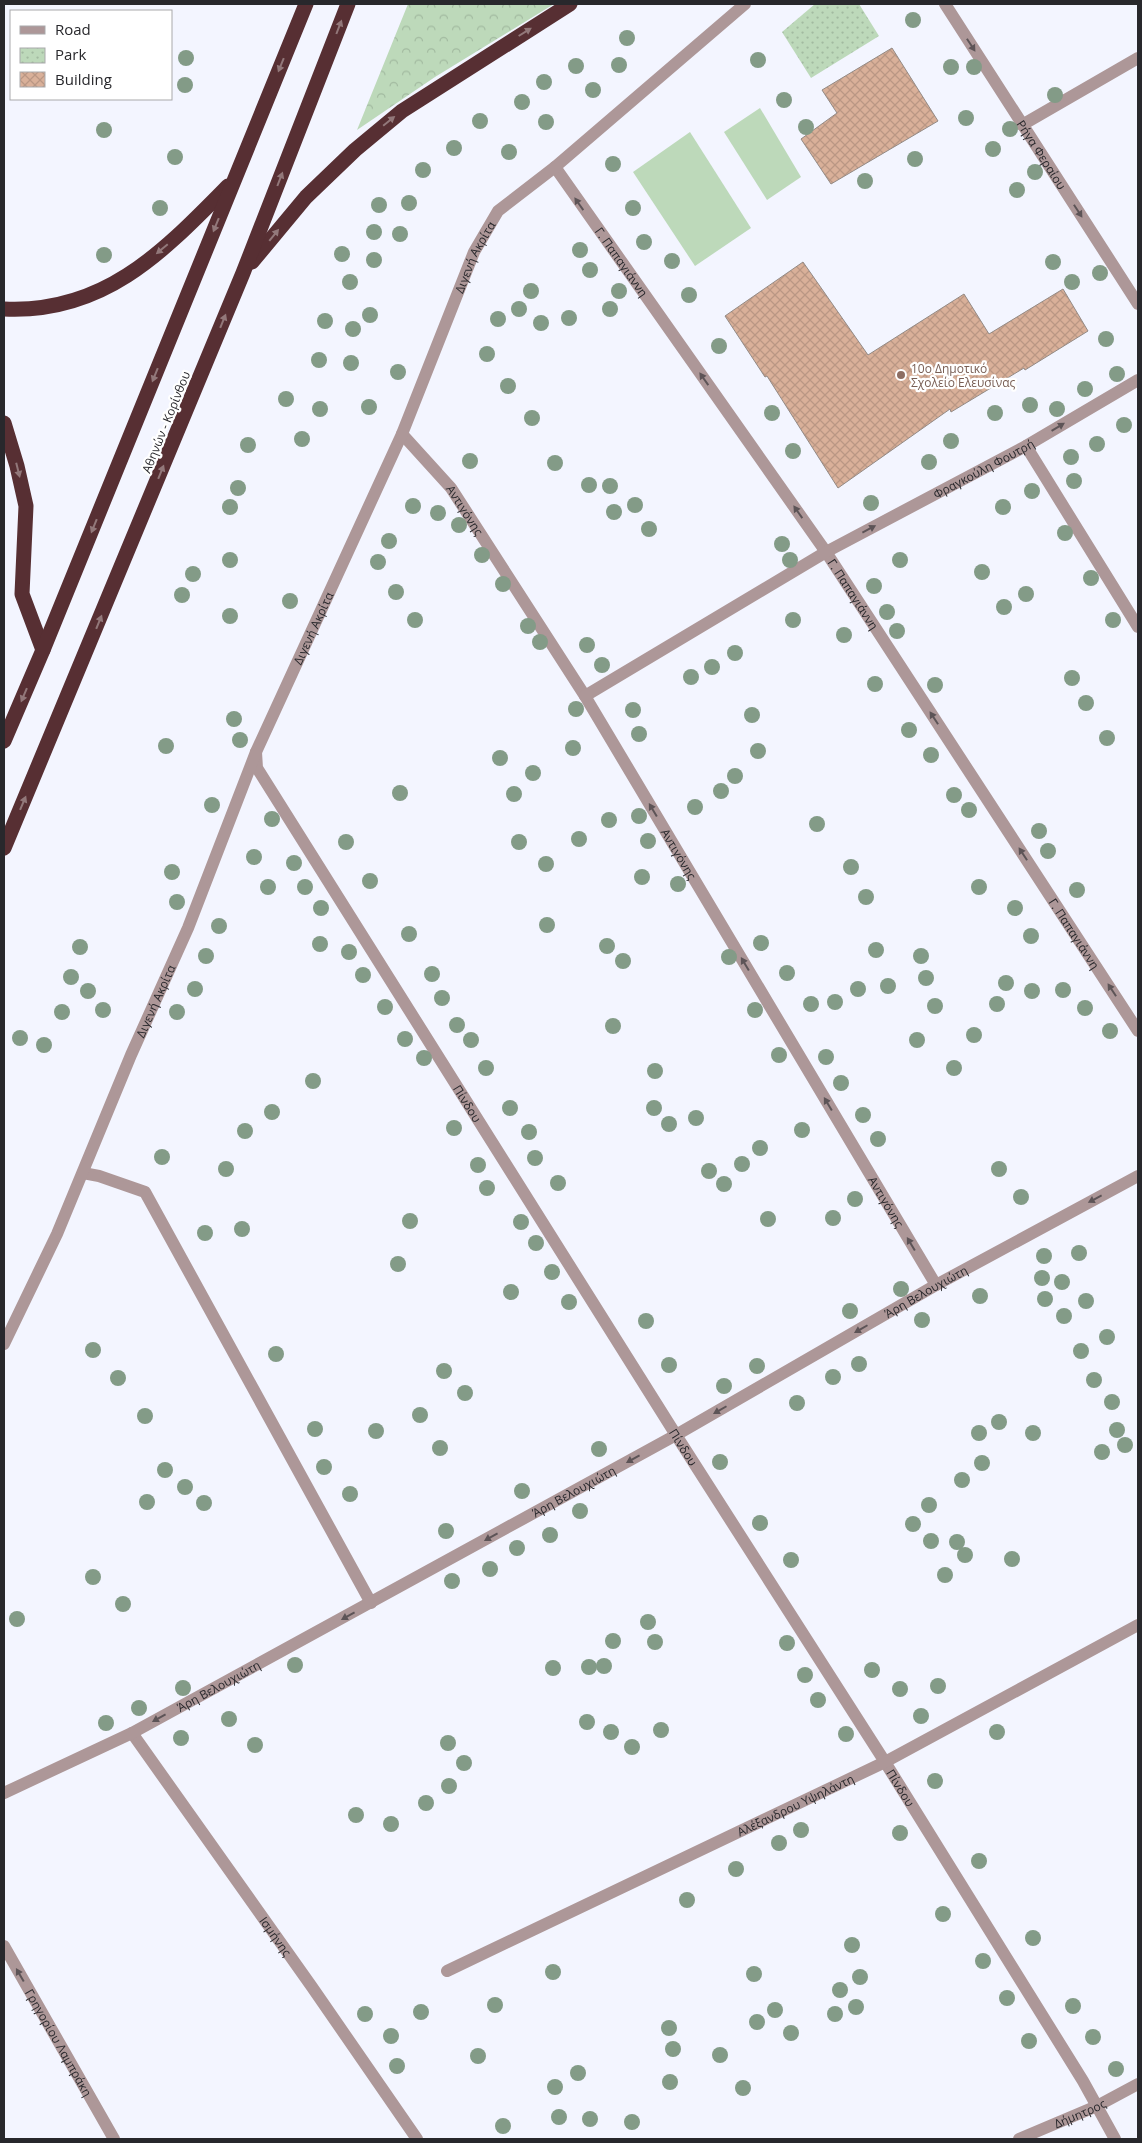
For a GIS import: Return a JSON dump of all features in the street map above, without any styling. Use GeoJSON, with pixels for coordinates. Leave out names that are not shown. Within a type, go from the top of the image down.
{"type":"FeatureCollection","features":[{"type":"Feature","properties":{"kind":"highway"},"geometry":{"type":"LineString","coordinates":[[4,741],[43,650],[306,4]]}},
{"type":"Feature","properties":{"kind":"highway","name":"Αθηνών - Κορίνθου"},"geometry":{"type":"LineString","coordinates":[[4,848],[243,273],[348,4]]}},
{"type":"Feature","properties":{"kind":"highway"},"geometry":{"type":"LineString","coordinates":[[243,273],[306,197],[362,144],[402,111],[570,4]]}},
{"type":"Feature","properties":{"kind":"highway"},"geometry":{"type":"LineString","coordinates":[[4,309],[20,310],[88,297],[124,278],[185,230],[235,180]]}},
{"type":"Feature","properties":{"kind":"highway"},"geometry":{"type":"LineString","coordinates":[[4,423],[17,466],[26,506],[22,594],[43,650]]}},
{"type":"Feature","properties":{"kind":"street","name":"Διγενή Ακρίτα"},"geometry":{"type":"LineString","coordinates":[[4,1344],[57,1234],[131,1055],[188,928],[256,752],[402,434],[474,252],[498,211],[555,168],[745,4]]}},
{"type":"Feature","properties":{"kind":"street","name":"Ρήγα Φεραίου"},"geometry":{"type":"LineString","coordinates":[[945,4],[1138,304]]}},
{"type":"Feature","properties":{"kind":"street"},"geometry":{"type":"LineString","coordinates":[[1022,125],[1138,58]]}},
{"type":"Feature","properties":{"kind":"street","name":"Γ. Παπαγιάννη"},"geometry":{"type":"LineString","coordinates":[[555,168],[826,552],[1138,1031]]}},
{"type":"Feature","properties":{"kind":"street","name":"Φραγκούλη Φουτρή"},"geometry":{"type":"LineString","coordinates":[[584,696],[826,552],[1026,446],[1138,380]]}},
{"type":"Feature","properties":{"kind":"street","name":"Αντιγόνης"},"geometry":{"type":"LineString","coordinates":[[402,434],[451,488],[584,696],[936,1286]]}},
{"type":"Feature","properties":{"kind":"street"},"geometry":{"type":"LineString","coordinates":[[1026,446],[1138,627]]}},
{"type":"Feature","properties":{"kind":"street","name":"Πίνδου"},"geometry":{"type":"LineString","coordinates":[[256,752],[257,768],[676,1435],[885,1762],[1097,2106],[1115,2139]]}},
{"type":"Feature","properties":{"kind":"street"},"geometry":{"type":"LineString","coordinates":[[83,1173],[99,1176],[145,1192],[371,1603]]}},
{"type":"Feature","properties":{"kind":"street","name":"Άρη Βελουχιώτη"},"geometry":{"type":"LineString","coordinates":[[4,1793],[132,1733],[371,1603],[676,1435],[936,1286],[1138,1176]]}},
{"type":"Feature","properties":{"kind":"street","name":"Αλέξανδρου Υψηλάντη"},"geometry":{"type":"LineString","coordinates":[[447,1971],[885,1762],[1138,1625]]}},
{"type":"Feature","properties":{"kind":"street","name":"Ισμήνης"},"geometry":{"type":"LineString","coordinates":[[132,1733],[417,2139]]}},
{"type":"Feature","properties":{"kind":"street","name":"Γρηγορίου Λαμπράκη"},"geometry":{"type":"LineString","coordinates":[[4,1946],[114,2139]]}},
{"type":"Feature","properties":{"kind":"street","name":"Δήμητρος"},"geometry":{"type":"LineString","coordinates":[[1019,2139],[1097,2106],[1138,2084]]}},
{"type":"Feature","properties":{"kind":"green space"},"geometry":{"type":"Polygon","coordinates":[[[408,4],[554,4],[435,77],[357,130],[408,4]]]}},
{"type":"Feature","properties":{"kind":"green space"},"geometry":{"type":"Polygon","coordinates":[[[815,4],[859,4],[879,36],[811,78],[782,32],[815,4]]]}},
{"type":"Feature","properties":{"kind":"green space"},"geometry":{"type":"Polygon","coordinates":[[[760,108],[801,177],[767,200],[724,132],[760,108]]]}},
{"type":"Feature","properties":{"kind":"green space"},"geometry":{"type":"Polygon","coordinates":[[[690,132],[751,228],[695,266],[633,172],[690,132]]]}},
{"type":"Feature","properties":{"kind":"building"},"geometry":{"type":"Polygon","coordinates":[[[892,48],[938,121],[831,184],[801,139],[837,113],[822,90],[892,48]]]}},
{"type":"Feature","properties":{"kind":"building","name":"10ο Δημοτικό Σχολείο Ελευσίνας"},"geometry":{"type":"Polygon","coordinates":[[[803,262],[868,355],[964,294],[989,334],[1063,289],[1088,331],[1025,370],[1024,368],[951,412],[950,409],[838,488],[767,376],[765,377],[725,316],[803,262]]]}},
{"type":"Feature","properties":{"kind":"place","name":"10ο Δημοτικό Σχολείο Ελευσίνας"},"geometry":{"type":"Point","coordinates":[901,375]}}]}
